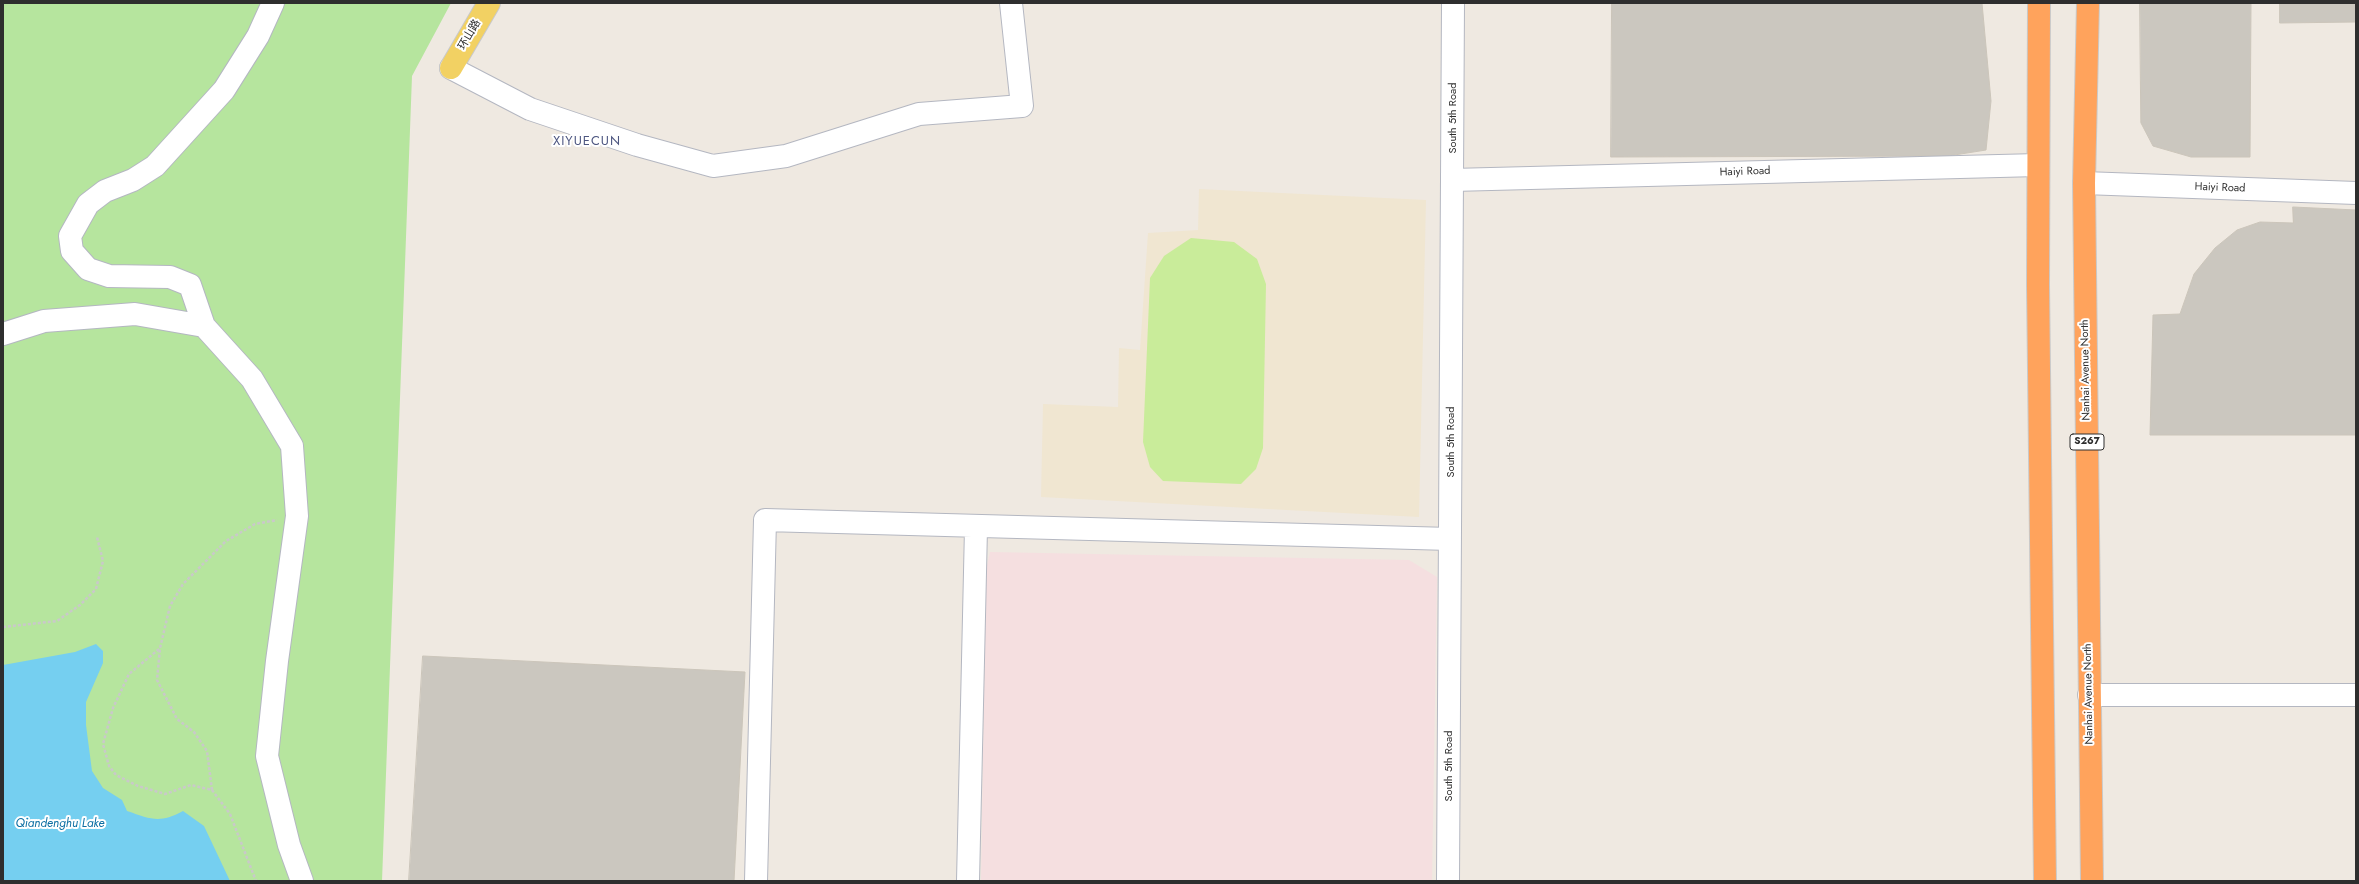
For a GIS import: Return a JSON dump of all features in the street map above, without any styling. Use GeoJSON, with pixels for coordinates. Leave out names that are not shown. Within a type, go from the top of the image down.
{"type":"FeatureCollection","features":[{"type":"Feature","properties":{"kind":"highway"},"geometry":{"type":"LineString","coordinates":[[2039,3],[2038,165],[2045,881]]}},
{"type":"Feature","properties":{"kind":"highway","name":"Nanhai Avenue North"},"geometry":{"type":"LineString","coordinates":[[2088,3],[2084,183],[2092,881]]}},
{"type":"Feature","properties":{"kind":"main road","name":"环山路"},"geometry":{"type":"LineString","coordinates":[[451,68],[489,3]]}},
{"type":"Feature","properties":{"kind":"street"},"geometry":{"type":"LineString","coordinates":[[273,3],[258,36],[224,90],[155,166],[133,180],[105,191],[88,204],[70,236],[72,251],[88,269],[109,276],[170,277],[190,285],[204,326],[252,379],[292,446],[297,516],[277,661],[267,756],[289,845],[302,881]]}},
{"type":"Feature","properties":{"kind":"street"},"geometry":{"type":"LineString","coordinates":[[451,68],[530,109],[637,145],[712,166],[786,156],[919,114],[1022,106],[1011,3]]}},
{"type":"Feature","properties":{"kind":"street","name":"South 5th Road"},"geometry":{"type":"LineString","coordinates":[[1448,881],[1453,3]]}},
{"type":"Feature","properties":{"kind":"street","name":"Haiyi Road"},"geometry":{"type":"LineString","coordinates":[[1452,180],[2038,165]]}},
{"type":"Feature","properties":{"kind":"street","name":"Haiyi Road"},"geometry":{"type":"LineString","coordinates":[[2084,183],[2356,193]]}},
{"type":"Feature","properties":{"kind":"street"},"geometry":{"type":"LineString","coordinates":[[3,334],[44,321],[135,314],[204,326]]}},
{"type":"Feature","properties":{"kind":"street"},"geometry":{"type":"LineString","coordinates":[[756,881],[765,520],[976,528],[1450,539]]}},
{"type":"Feature","properties":{"kind":"street"},"geometry":{"type":"LineString","coordinates":[[968,881],[976,528]]}},
{"type":"Feature","properties":{"kind":"street"},"geometry":{"type":"LineString","coordinates":[[2089,695],[2356,695]]}},
{"type":"Feature","properties":{"kind":"path"},"geometry":{"type":"LineString","coordinates":[[256,881],[230,814],[212,790],[207,751],[194,732],[176,719],[157,680],[160,648],[170,606],[183,584],[211,554],[226,541],[255,524],[297,516]]}},
{"type":"Feature","properties":{"kind":"path"},"geometry":{"type":"LineString","coordinates":[[3,628],[57,621],[80,605],[96,589],[103,561],[97,537]]}},
{"type":"Feature","properties":{"kind":"path"},"geometry":{"type":"LineString","coordinates":[[160,648],[129,674],[113,708],[103,744],[109,766],[116,775],[132,783],[165,794],[191,785],[212,790]]}},
{"type":"Feature","properties":{"kind":"shaded area"},"geometry":{"type":"Polygon","coordinates":[[[1199,189],[1426,200],[1419,517],[1041,497],[1043,404],[1118,407],[1119,348],[1140,350],[1148,233],[1198,230],[1199,189]]]}},
{"type":"Feature","properties":{"kind":"shaded area"},"geometry":{"type":"Polygon","coordinates":[[[990,552],[1409,560],[1437,577],[1432,881],[981,881],[986,569],[990,552]]]}},
{"type":"Feature","properties":{"kind":"green space"},"geometry":{"type":"Polygon","coordinates":[[[3,3],[451,3],[412,76],[382,881],[3,881],[3,3]]]}},
{"type":"Feature","properties":{"kind":"green space"},"geometry":{"type":"Polygon","coordinates":[[[1191,238],[1234,242],[1257,259],[1266,284],[1263,448],[1256,469],[1241,484],[1163,481],[1150,467],[1143,442],[1150,278],[1164,256],[1191,238]]]}},
{"type":"Feature","properties":{"kind":"water","name":"Qiandenghu Lake"},"geometry":{"type":"Polygon","coordinates":[[[96,644],[103,651],[103,663],[86,702],[86,725],[92,771],[103,788],[122,800],[127,811],[149,818],[161,819],[168,818],[183,811],[204,826],[230,881],[3,881],[3,665],[75,652],[96,644]]]}},
{"type":"Feature","properties":{"kind":"building"},"geometry":{"type":"Polygon","coordinates":[[[1612,3],[1982,3],[1991,101],[1986,150],[1948,156],[1611,157],[1612,3]]]}},
{"type":"Feature","properties":{"kind":"building"},"geometry":{"type":"Polygon","coordinates":[[[2140,3],[2251,3],[2250,157],[2191,157],[2153,146],[2141,123],[2140,3]]]}},
{"type":"Feature","properties":{"kind":"building"},"geometry":{"type":"Polygon","coordinates":[[[2280,3],[2356,3],[2356,22],[2280,23],[2280,3]]]}},
{"type":"Feature","properties":{"kind":"building"},"geometry":{"type":"Polygon","coordinates":[[[2293,207],[2356,210],[2356,435],[2150,435],[2153,315],[2180,314],[2194,274],[2215,248],[2237,230],[2260,222],[2293,223],[2293,207]]]}},
{"type":"Feature","properties":{"kind":"building"},"geometry":{"type":"Polygon","coordinates":[[[423,656],[745,672],[734,881],[409,881],[423,656]]]}},
{"type":"Feature","properties":{"kind":"district","name":"XIYUECUN"},"geometry":{"type":"Point","coordinates":[587,142]}}]}
